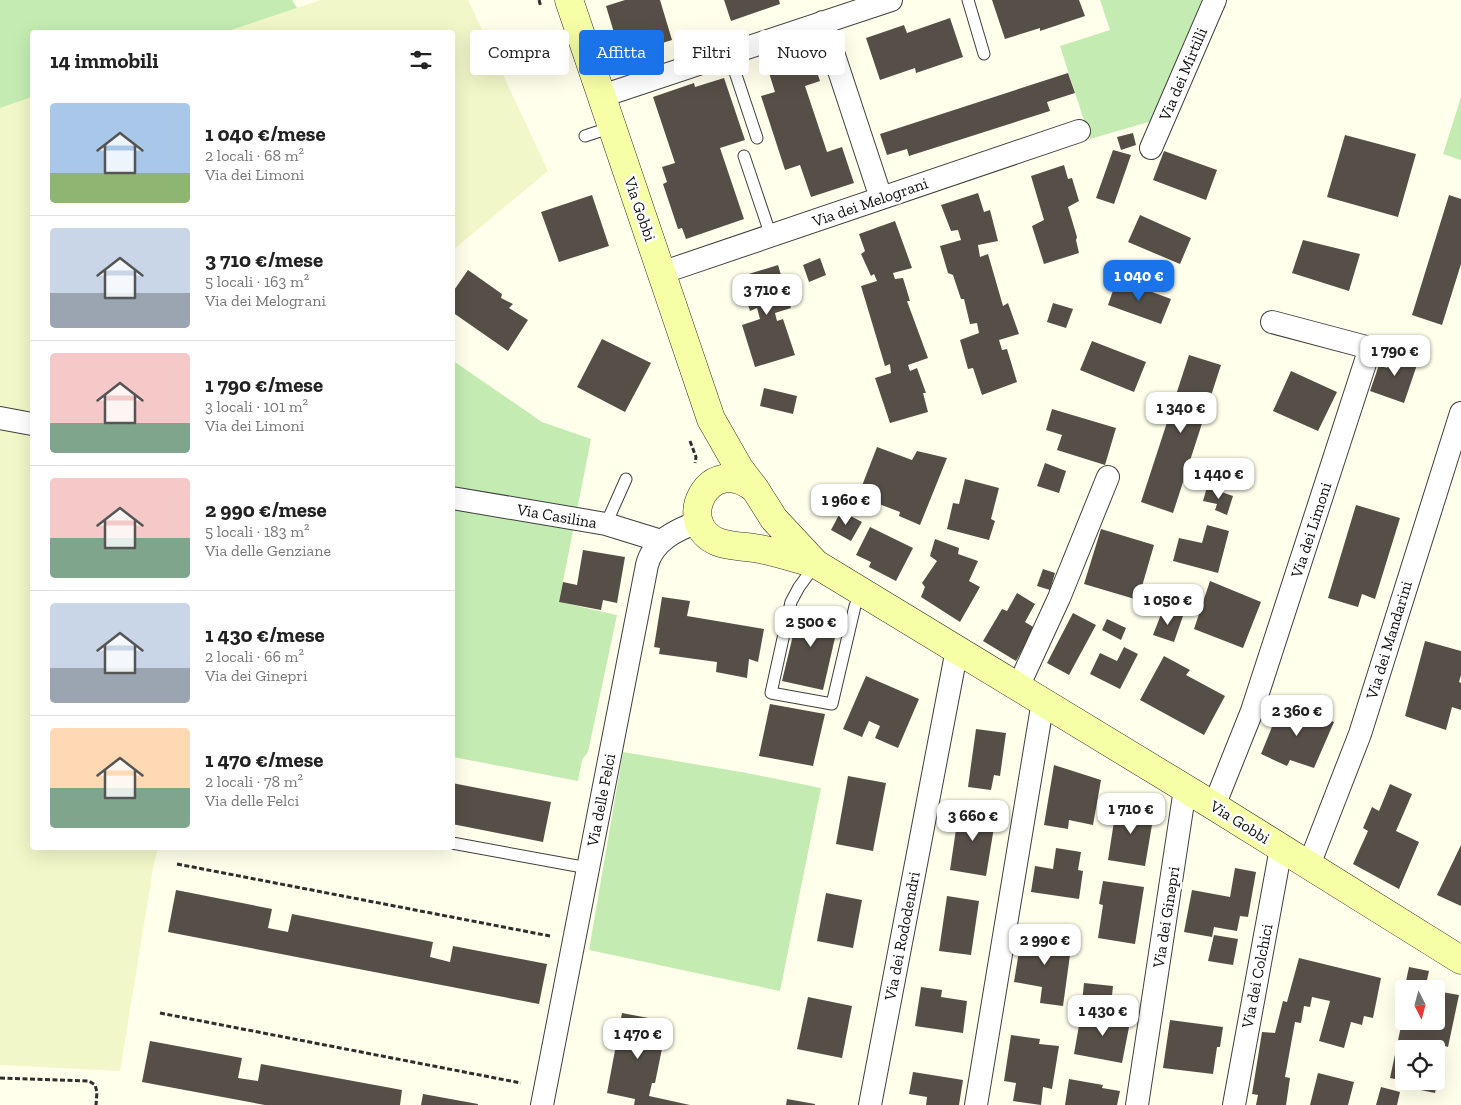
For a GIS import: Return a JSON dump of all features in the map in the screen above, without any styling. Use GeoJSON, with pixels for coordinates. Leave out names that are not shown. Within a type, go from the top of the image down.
{"type":"FeatureCollection","features":[{"type":"Feature","properties":{"kind":"street","name":"Via Gobbi"},"geometry":{"type":"LineString","coordinates":[[569,0],[711,419],[739,468],[774,519],[816,564]]}},
{"type":"Feature","properties":{"kind":"street"},"geometry":{"type":"LineString","coordinates":[[749,47],[891,0]]}},
{"type":"Feature","properties":{"kind":"street","name":"Via dei Mirtilli"},"geometry":{"type":"LineString","coordinates":[[1151,148],[1215,0]]}},
{"type":"Feature","properties":{"kind":"street"},"geometry":{"type":"LineString","coordinates":[[824,22],[881,198]]}},
{"type":"Feature","properties":{"kind":"street"},"geometry":{"type":"LineString","coordinates":[[602,96],[674,72]]}},
{"type":"Feature","properties":{"kind":"street","name":"Via dei Melograni"},"geometry":{"type":"LineString","coordinates":[[661,273],[1079,131]]}},
{"type":"Feature","properties":{"kind":"street","name":"Via dei Limoni"},"geometry":{"type":"LineString","coordinates":[[1214,806],[1252,711],[1370,348],[1272,322]]}},
{"type":"Feature","properties":{"kind":"street","name":"Via dei Mandarini"},"geometry":{"type":"LineString","coordinates":[[1309,865],[1360,734],[1461,413]]}},
{"type":"Feature","properties":{"kind":"street"},"geometry":{"type":"LineString","coordinates":[[0,418],[30,424]]}},
{"type":"Feature","properties":{"kind":"street","name":"Via Gobbi"},"geometry":{"type":"LineString","coordinates":[[711,419],[713,466],[702,475],[697,508],[698,522],[706,534],[717,542],[759,549],[816,564],[1043,701],[1461,960]]}},
{"type":"Feature","properties":{"kind":"street","name":"Via Gobbi"},"geometry":{"type":"LineString","coordinates":[[702,475],[721,478],[734,477],[746,481],[758,495]]}},
{"type":"Feature","properties":{"kind":"street"},"geometry":{"type":"LineString","coordinates":[[1018,687],[1059,598],[1108,478]]}},
{"type":"Feature","properties":{"kind":"street"},"geometry":{"type":"LineString","coordinates":[[731,544],[743,542],[753,535],[760,525],[763,513],[758,495]]}},
{"type":"Feature","properties":{"kind":"street","name":"Via Casilina"},"geometry":{"type":"LineString","coordinates":[[455,499],[606,524],[661,541]]}},
{"type":"Feature","properties":{"kind":"street","name":"Via delle Felci"},"geometry":{"type":"LineString","coordinates":[[542,1105],[647,565],[650,554],[661,541],[684,527],[698,522]]}},
{"type":"Feature","properties":{"kind":"street","name":"Via dei Rododendri"},"geometry":{"type":"LineString","coordinates":[[870,1105],[957,649]]}},
{"type":"Feature","properties":{"kind":"street"},"geometry":{"type":"LineString","coordinates":[[976,1105],[1043,701]]}},
{"type":"Feature","properties":{"kind":"street","name":"Via dei Ginepri"},"geometry":{"type":"LineString","coordinates":[[1137,1105],[1185,789]]}},
{"type":"Feature","properties":{"kind":"street","name":"Via dei Colchici"},"geometry":{"type":"LineString","coordinates":[[1234,1105],[1282,848]]}},
{"type":"Feature","properties":{"kind":"lane"},"geometry":{"type":"LineString","coordinates":[[968,0],[984,54]]}},
{"type":"Feature","properties":{"kind":"lane"},"geometry":{"type":"LineString","coordinates":[[736,75],[757,138]]}},
{"type":"Feature","properties":{"kind":"lane"},"geometry":{"type":"LineString","coordinates":[[585,136],[612,127]]}},
{"type":"Feature","properties":{"kind":"lane"},"geometry":{"type":"LineString","coordinates":[[744,156],[771,236]]}},
{"type":"Feature","properties":{"kind":"lane"},"geometry":{"type":"LineString","coordinates":[[606,524],[626,480]]}},
{"type":"Feature","properties":{"kind":"lane"},"geometry":{"type":"LineString","coordinates":[[816,564],[799,586],[791,602],[771,693],[832,704],[855,606],[863,592]]}},
{"type":"Feature","properties":{"kind":"lane"},"geometry":{"type":"LineString","coordinates":[[455,844],[588,868]]}},
{"type":"Feature","properties":{"kind":"path"},"geometry":{"type":"LineString","coordinates":[[539,0],[542,9]]}},
{"type":"Feature","properties":{"kind":"path"},"geometry":{"type":"LineString","coordinates":[[687,433],[702,475]]}},
{"type":"Feature","properties":{"kind":"path"},"geometry":{"type":"LineString","coordinates":[[178,864],[558,938]]}},
{"type":"Feature","properties":{"kind":"path"},"geometry":{"type":"LineString","coordinates":[[160,1013],[524,1083]]}},
{"type":"Feature","properties":{"kind":"path"},"geometry":{"type":"LineString","coordinates":[[0,1078],[90,1081],[96,1085],[96,1105]]}},
{"type":"Feature","properties":{"kind":"green space"},"geometry":{"type":"Polygon","coordinates":[[[0,0],[292,0],[297,8],[231,30],[30,30],[30,98],[0,108],[0,0]]]}},
{"type":"Feature","properties":{"kind":"green space"},"geometry":{"type":"Polygon","coordinates":[[[321,0],[468,0],[482,30],[470,30],[470,75],[503,75],[548,171],[455,248],[455,30],[231,30],[321,0]]]}},
{"type":"Feature","properties":{"kind":"green space"},"geometry":{"type":"Polygon","coordinates":[[[1100,0],[1202,0],[1152,121],[1090,139],[1060,46],[1110,30],[1100,0]]]}},
{"type":"Feature","properties":{"kind":"green space"},"geometry":{"type":"Polygon","coordinates":[[[1461,97],[1461,160],[1443,154],[1461,97]]]}},
{"type":"Feature","properties":{"kind":"green space"},"geometry":{"type":"Polygon","coordinates":[[[30,98],[30,850],[157,850],[120,1071],[0,1065],[0,108],[30,98]]]}},
{"type":"Feature","properties":{"kind":"green space"},"geometry":{"type":"Polygon","coordinates":[[[455,362],[542,422],[591,439],[559,602],[617,615],[588,752],[582,760],[578,781],[455,757],[455,362]]]}},
{"type":"Feature","properties":{"kind":"green space"},"geometry":{"type":"Polygon","coordinates":[[[623,752],[747,773],[821,788],[780,991],[589,950],[623,752]]]}},
{"type":"Feature","properties":{"kind":"building"},"geometry":{"type":"Polygon","coordinates":[[[625,0],[660,0],[672,40],[664,43],[664,30],[613,30],[606,6],[625,0]]]}},
{"type":"Feature","properties":{"kind":"building"},"geometry":{"type":"Polygon","coordinates":[[[724,0],[779,0],[780,4],[731,21],[724,0]]]}},
{"type":"Feature","properties":{"kind":"building"},"geometry":{"type":"Polygon","coordinates":[[[992,0],[1079,0],[1085,16],[1040,31],[1040,28],[1005,39],[992,0]]]}},
{"type":"Feature","properties":{"kind":"building"},"geometry":{"type":"Polygon","coordinates":[[[950,18],[963,57],[916,73],[915,68],[880,80],[866,38],[904,25],[907,33],[950,18]]]}},
{"type":"Feature","properties":{"kind":"building"},"geometry":{"type":"Polygon","coordinates":[[[1068,73],[1075,93],[1047,102],[1050,111],[909,156],[907,149],[887,155],[880,134],[1068,73]]]}},
{"type":"Feature","properties":{"kind":"building"},"geometry":{"type":"Polygon","coordinates":[[[770,75],[818,75],[820,81],[805,86],[827,152],[842,147],[854,183],[811,197],[800,165],[785,170],[761,96],[775,92],[770,75]]]}},
{"type":"Feature","properties":{"kind":"building"},"geometry":{"type":"Polygon","coordinates":[[[724,78],[745,140],[720,148],[744,219],[686,239],[682,228],[678,229],[663,184],[667,182],[662,167],[675,163],[653,97],[694,83],[695,87],[724,78]]]}},
{"type":"Feature","properties":{"kind":"building"},"geometry":{"type":"Polygon","coordinates":[[[1133,133],[1136,145],[1121,150],[1117,137],[1133,133]]]}},
{"type":"Feature","properties":{"kind":"building"},"geometry":{"type":"Polygon","coordinates":[[[1345,135],[1416,154],[1398,217],[1327,197],[1345,135]]]}},
{"type":"Feature","properties":{"kind":"building"},"geometry":{"type":"Polygon","coordinates":[[[1113,150],[1131,155],[1114,204],[1096,198],[1113,150]]]}},
{"type":"Feature","properties":{"kind":"building"},"geometry":{"type":"Polygon","coordinates":[[[1164,151],[1217,170],[1206,200],[1153,180],[1164,151]]]}},
{"type":"Feature","properties":{"kind":"building"},"geometry":{"type":"Polygon","coordinates":[[[1064,165],[1068,179],[1072,178],[1079,201],[1068,207],[1077,237],[1079,253],[1044,264],[1032,226],[1044,220],[1031,176],[1064,165]]]}},
{"type":"Feature","properties":{"kind":"building"},"geometry":{"type":"Polygon","coordinates":[[[978,193],[984,212],[990,210],[998,241],[978,245],[980,257],[988,254],[1003,306],[1008,303],[1019,334],[999,340],[1002,350],[1007,349],[1017,382],[982,395],[973,368],[968,369],[960,340],[979,333],[977,323],[970,324],[964,299],[961,299],[953,275],[948,273],[940,246],[961,240],[958,230],[951,231],[941,205],[978,193]]]}},
{"type":"Feature","properties":{"kind":"building"},"geometry":{"type":"Polygon","coordinates":[[[592,195],[609,246],[559,262],[541,212],[592,195]]]}},
{"type":"Feature","properties":{"kind":"building"},"geometry":{"type":"Polygon","coordinates":[[[1449,195],[1461,199],[1461,264],[1442,325],[1412,315],[1449,195]]]}},
{"type":"Feature","properties":{"kind":"building"},"geometry":{"type":"Polygon","coordinates":[[[1140,215],[1191,238],[1180,264],[1128,242],[1140,215]]]}},
{"type":"Feature","properties":{"kind":"building"},"geometry":{"type":"Polygon","coordinates":[[[895,221],[912,268],[893,273],[895,279],[903,278],[910,301],[907,301],[928,358],[908,365],[910,371],[917,368],[926,393],[923,393],[928,412],[890,423],[875,378],[891,373],[890,364],[885,366],[861,286],[877,281],[874,274],[871,276],[861,254],[865,251],[859,234],[895,221]]]}},
{"type":"Feature","properties":{"kind":"building"},"geometry":{"type":"Polygon","coordinates":[[[1303,240],[1360,254],[1349,291],[1292,273],[1303,240]]]}},
{"type":"Feature","properties":{"kind":"building"},"geometry":{"type":"Polygon","coordinates":[[[820,258],[826,275],[809,282],[803,265],[820,258]]]}},
{"type":"Feature","properties":{"kind":"building"},"geometry":{"type":"Polygon","coordinates":[[[778,265],[791,308],[775,313],[777,321],[783,319],[795,355],[755,367],[742,325],[760,319],[757,308],[750,311],[739,277],[778,265]]]}},
{"type":"Feature","properties":{"kind":"building"},"geometry":{"type":"Polygon","coordinates":[[[468,270],[502,294],[501,298],[513,304],[509,308],[528,320],[508,351],[455,314],[455,289],[468,270]]]}},
{"type":"Feature","properties":{"kind":"building"},"geometry":{"type":"Polygon","coordinates":[[[1117,279],[1171,299],[1161,324],[1108,305],[1117,279]]]}},
{"type":"Feature","properties":{"kind":"building"},"geometry":{"type":"Polygon","coordinates":[[[1053,303],[1073,309],[1066,328],[1047,322],[1053,303]]]}},
{"type":"Feature","properties":{"kind":"building"},"geometry":{"type":"Polygon","coordinates":[[[602,339],[651,363],[625,412],[577,387],[602,339]]]}},
{"type":"Feature","properties":{"kind":"building"},"geometry":{"type":"Polygon","coordinates":[[[1092,341],[1146,362],[1134,392],[1080,370],[1092,341]]]}},
{"type":"Feature","properties":{"kind":"building"},"geometry":{"type":"Polygon","coordinates":[[[1394,350],[1419,359],[1404,403],[1370,391],[1379,365],[1387,368],[1394,350]]]}},
{"type":"Feature","properties":{"kind":"building"},"geometry":{"type":"Polygon","coordinates":[[[1189,355],[1221,365],[1173,513],[1141,502],[1189,355]]]}},
{"type":"Feature","properties":{"kind":"building"},"geometry":{"type":"Polygon","coordinates":[[[1291,371],[1337,392],[1318,431],[1273,411],[1291,371]]]}},
{"type":"Feature","properties":{"kind":"building"},"geometry":{"type":"Polygon","coordinates":[[[764,388],[797,396],[793,414],[760,406],[764,388]]]}},
{"type":"Feature","properties":{"kind":"building"},"geometry":{"type":"Polygon","coordinates":[[[1052,409],[1116,428],[1105,465],[1057,450],[1062,435],[1046,430],[1052,409]]]}},
{"type":"Feature","properties":{"kind":"building"},"geometry":{"type":"Polygon","coordinates":[[[877,447],[912,460],[917,451],[947,458],[920,525],[899,516],[900,512],[858,496],[877,447]]]}},
{"type":"Feature","properties":{"kind":"building"},"geometry":{"type":"Polygon","coordinates":[[[1045,463],[1066,471],[1059,493],[1037,486],[1045,463]]]}},
{"type":"Feature","properties":{"kind":"building"},"geometry":{"type":"Polygon","coordinates":[[[965,479],[999,488],[991,519],[995,521],[989,540],[947,529],[953,503],[959,504],[965,479]]]}},
{"type":"Feature","properties":{"kind":"building"},"geometry":{"type":"Polygon","coordinates":[[[1207,487],[1233,496],[1227,515],[1215,510],[1217,504],[1203,501],[1207,487]]]}},
{"type":"Feature","properties":{"kind":"building"},"geometry":{"type":"Polygon","coordinates":[[[1356,505],[1400,518],[1375,599],[1362,594],[1358,607],[1328,598],[1356,505]]]}},
{"type":"Feature","properties":{"kind":"building"},"geometry":{"type":"Polygon","coordinates":[[[841,511],[862,522],[851,541],[831,530],[841,511]]]}},
{"type":"Feature","properties":{"kind":"building"},"geometry":{"type":"Polygon","coordinates":[[[1207,525],[1229,531],[1218,573],[1173,561],[1179,538],[1202,543],[1207,525]]]}},
{"type":"Feature","properties":{"kind":"building"},"geometry":{"type":"Polygon","coordinates":[[[870,527],[913,548],[896,581],[869,567],[871,562],[856,555],[870,527]]]}},
{"type":"Feature","properties":{"kind":"building"},"geometry":{"type":"Polygon","coordinates":[[[1101,529],[1154,545],[1138,600],[1084,584],[1101,529]]]}},
{"type":"Feature","properties":{"kind":"building"},"geometry":{"type":"Polygon","coordinates":[[[935,539],[959,548],[958,554],[978,561],[969,581],[980,587],[960,622],[921,597],[925,587],[922,583],[937,561],[930,556],[935,539]]]}},
{"type":"Feature","properties":{"kind":"building"},"geometry":{"type":"Polygon","coordinates":[[[583,550],[625,557],[617,603],[603,600],[601,610],[559,602],[563,582],[577,585],[583,550]]]}},
{"type":"Feature","properties":{"kind":"building"},"geometry":{"type":"Polygon","coordinates":[[[1043,569],[1055,573],[1050,590],[1037,586],[1043,569]]]}},
{"type":"Feature","properties":{"kind":"building"},"geometry":{"type":"Polygon","coordinates":[[[1210,581],[1261,602],[1243,648],[1194,629],[1210,581]]]}},
{"type":"Feature","properties":{"kind":"building"},"geometry":{"type":"Polygon","coordinates":[[[1017,593],[1035,604],[1025,622],[1035,628],[1016,661],[983,641],[1002,609],[1007,611],[1017,593]]]}},
{"type":"Feature","properties":{"kind":"building"},"geometry":{"type":"Polygon","coordinates":[[[662,597],[690,601],[687,616],[764,629],[758,662],[749,659],[747,678],[716,672],[717,662],[659,654],[660,648],[654,647],[662,597]]]}},
{"type":"Feature","properties":{"kind":"building"},"geometry":{"type":"Polygon","coordinates":[[[800,606],[840,616],[823,690],[782,681],[800,606]]]}},
{"type":"Feature","properties":{"kind":"building"},"geometry":{"type":"Polygon","coordinates":[[[1163,609],[1183,616],[1174,642],[1153,635],[1163,609]]]}},
{"type":"Feature","properties":{"kind":"building"},"geometry":{"type":"Polygon","coordinates":[[[1073,613],[1096,625],[1069,675],[1047,663],[1073,613]]]}},
{"type":"Feature","properties":{"kind":"building"},"geometry":{"type":"Polygon","coordinates":[[[1107,619],[1126,628],[1121,640],[1102,630],[1107,619]]]}},
{"type":"Feature","properties":{"kind":"building"},"geometry":{"type":"Polygon","coordinates":[[[1425,641],[1461,651],[1461,675],[1459,682],[1461,683],[1461,710],[1452,707],[1446,730],[1405,716],[1425,641]]]}},
{"type":"Feature","properties":{"kind":"building"},"geometry":{"type":"Polygon","coordinates":[[[1124,647],[1138,654],[1120,689],[1090,674],[1100,653],[1117,661],[1124,647]]]}},
{"type":"Feature","properties":{"kind":"building"},"geometry":{"type":"Polygon","coordinates":[[[1164,656],[1190,670],[1186,675],[1225,696],[1204,735],[1140,700],[1164,656]]]}},
{"type":"Feature","properties":{"kind":"building"},"geometry":{"type":"Polygon","coordinates":[[[866,676],[919,699],[898,748],[875,738],[880,726],[869,721],[862,737],[843,729],[866,676]]]}},
{"type":"Feature","properties":{"kind":"building"},"geometry":{"type":"Polygon","coordinates":[[[1284,703],[1334,722],[1314,768],[1290,760],[1287,766],[1261,754],[1274,722],[1277,724],[1284,703]]]}},
{"type":"Feature","properties":{"kind":"building"},"geometry":{"type":"Polygon","coordinates":[[[770,704],[825,714],[813,766],[759,756],[770,704]]]}},
{"type":"Feature","properties":{"kind":"building"},"geometry":{"type":"Polygon","coordinates":[[[976,729],[1006,733],[1000,776],[994,775],[991,790],[968,787],[976,729]]]}},
{"type":"Feature","properties":{"kind":"building"},"geometry":{"type":"Polygon","coordinates":[[[1054,765],[1101,780],[1093,825],[1069,820],[1068,829],[1044,825],[1054,765]]]}},
{"type":"Feature","properties":{"kind":"building"},"geometry":{"type":"Polygon","coordinates":[[[848,776],[886,783],[873,851],[836,844],[848,776]]]}},
{"type":"Feature","properties":{"kind":"building"},"geometry":{"type":"Polygon","coordinates":[[[455,784],[551,802],[543,842],[455,825],[455,784]]]}},
{"type":"Feature","properties":{"kind":"building"},"geometry":{"type":"Polygon","coordinates":[[[1390,784],[1412,794],[1396,831],[1419,842],[1399,889],[1353,864],[1368,831],[1363,828],[1372,807],[1379,811],[1390,784]]]}},
{"type":"Feature","properties":{"kind":"building"},"geometry":{"type":"Polygon","coordinates":[[[1117,802],[1139,806],[1138,810],[1154,813],[1145,866],[1108,860],[1117,802]]]}},
{"type":"Feature","properties":{"kind":"building"},"geometry":{"type":"Polygon","coordinates":[[[959,809],[996,815],[986,876],[950,870],[959,809]]]}},
{"type":"Feature","properties":{"kind":"building"},"geometry":{"type":"Polygon","coordinates":[[[1461,845],[1461,906],[1437,895],[1461,845]]]}},
{"type":"Feature","properties":{"kind":"building"},"geometry":{"type":"Polygon","coordinates":[[[1056,848],[1081,852],[1078,870],[1083,871],[1079,899],[1031,892],[1035,866],[1053,869],[1056,848]]]}},
{"type":"Feature","properties":{"kind":"building"},"geometry":{"type":"Polygon","coordinates":[[[1235,868],[1256,872],[1248,917],[1240,916],[1237,931],[1214,927],[1212,937],[1184,932],[1192,890],[1230,897],[1235,868]]]}},
{"type":"Feature","properties":{"kind":"building"},"geometry":{"type":"Polygon","coordinates":[[[1103,881],[1144,887],[1135,944],[1098,938],[1103,905],[1099,904],[1103,881]]]}},
{"type":"Feature","properties":{"kind":"building"},"geometry":{"type":"Polygon","coordinates":[[[176,890],[272,909],[268,928],[288,932],[292,914],[433,942],[430,957],[450,962],[453,946],[547,964],[539,1004],[168,932],[176,890]]]}},
{"type":"Feature","properties":{"kind":"building"},"geometry":{"type":"Polygon","coordinates":[[[826,893],[862,900],[853,948],[817,941],[826,893]]]}},
{"type":"Feature","properties":{"kind":"building"},"geometry":{"type":"Polygon","coordinates":[[[947,896],[979,901],[971,955],[939,951],[947,896]]]}},
{"type":"Feature","properties":{"kind":"building"},"geometry":{"type":"Polygon","coordinates":[[[1022,933],[1072,940],[1063,1006],[1040,1003],[1042,987],[1014,982],[1022,933]]]}},
{"type":"Feature","properties":{"kind":"building"},"geometry":{"type":"Polygon","coordinates":[[[1214,935],[1238,939],[1233,965],[1208,961],[1214,935]]]}},
{"type":"Feature","properties":{"kind":"building"},"geometry":{"type":"Polygon","coordinates":[[[1299,958],[1381,978],[1373,1018],[1364,1016],[1362,1025],[1351,1022],[1344,1048],[1319,1041],[1330,1001],[1312,997],[1310,1007],[1304,1006],[1301,1023],[1295,1022],[1285,1077],[1290,1078],[1286,1105],[1256,1105],[1258,1095],[1252,1094],[1262,1032],[1275,1033],[1283,1001],[1287,1002],[1299,958]]]}},
{"type":"Feature","properties":{"kind":"building"},"geometry":{"type":"Polygon","coordinates":[[[1409,967],[1429,971],[1427,980],[1406,980],[1409,967]]]}},
{"type":"Feature","properties":{"kind":"building"},"geometry":{"type":"Polygon","coordinates":[[[1084,983],[1113,986],[1111,1005],[1082,1003],[1084,983]]]}},
{"type":"Feature","properties":{"kind":"building"},"geometry":{"type":"Polygon","coordinates":[[[921,987],[942,990],[941,997],[967,1001],[963,1033],[915,1026],[921,987]]]}},
{"type":"Feature","properties":{"kind":"building"},"geometry":{"type":"Polygon","coordinates":[[[1445,993],[1459,995],[1448,1047],[1445,1046],[1445,1040],[1398,1040],[1400,1030],[1445,1030],[1445,993]]]}},
{"type":"Feature","properties":{"kind":"building"},"geometry":{"type":"Polygon","coordinates":[[[808,997],[852,1006],[842,1058],[797,1049],[808,997]]]}},
{"type":"Feature","properties":{"kind":"building"},"geometry":{"type":"Polygon","coordinates":[[[622,1013],[664,1021],[661,1038],[664,1039],[655,1083],[652,1083],[649,1096],[690,1105],[634,1105],[635,1099],[607,1093],[622,1013]]]}},
{"type":"Feature","properties":{"kind":"building"},"geometry":{"type":"Polygon","coordinates":[[[1107,1013],[1129,1017],[1128,1021],[1130,1022],[1122,1063],[1074,1054],[1081,1014],[1106,1019],[1107,1013]]]}},
{"type":"Feature","properties":{"kind":"building"},"geometry":{"type":"Polygon","coordinates":[[[1170,1020],[1223,1027],[1220,1047],[1217,1047],[1213,1074],[1163,1068],[1170,1020]]]}},
{"type":"Feature","properties":{"kind":"building"},"geometry":{"type":"Polygon","coordinates":[[[1011,1035],[1040,1039],[1039,1044],[1059,1046],[1052,1089],[1043,1087],[1041,1105],[1013,1101],[1016,1083],[1004,1081],[1011,1035]]]}},
{"type":"Feature","properties":{"kind":"building"},"geometry":{"type":"Polygon","coordinates":[[[150,1041],[242,1058],[238,1078],[258,1081],[261,1064],[402,1090],[400,1105],[265,1105],[142,1082],[150,1041]]]}},
{"type":"Feature","properties":{"kind":"building"},"geometry":{"type":"Polygon","coordinates":[[[1395,1055],[1395,1079],[1390,1078],[1395,1055]]]}},
{"type":"Feature","properties":{"kind":"building"},"geometry":{"type":"Polygon","coordinates":[[[913,1072],[963,1080],[959,1105],[926,1105],[927,1097],[909,1094],[913,1072]]]}},
{"type":"Feature","properties":{"kind":"building"},"geometry":{"type":"Polygon","coordinates":[[[1318,1073],[1354,1082],[1348,1105],[1310,1105],[1318,1073]]]}},
{"type":"Feature","properties":{"kind":"building"},"geometry":{"type":"Polygon","coordinates":[[[1069,1079],[1103,1085],[1102,1088],[1120,1091],[1117,1105],[1065,1105],[1069,1079]]]}},
{"type":"Feature","properties":{"kind":"building"},"geometry":{"type":"Polygon","coordinates":[[[1381,1087],[1400,1092],[1397,1105],[1376,1105],[1381,1087]]]}},
{"type":"Feature","properties":{"kind":"building"},"geometry":{"type":"Polygon","coordinates":[[[1421,1090],[1436,1090],[1435,1093],[1421,1090]]]}},
{"type":"Feature","properties":{"kind":"building"},"geometry":{"type":"Polygon","coordinates":[[[423,1094],[478,1104],[478,1105],[421,1105],[423,1094]]]}},
{"type":"Feature","properties":{"kind":"building"},"geometry":{"type":"Polygon","coordinates":[[[787,1099],[815,1104],[815,1105],[786,1105],[787,1099]]]}}]}
